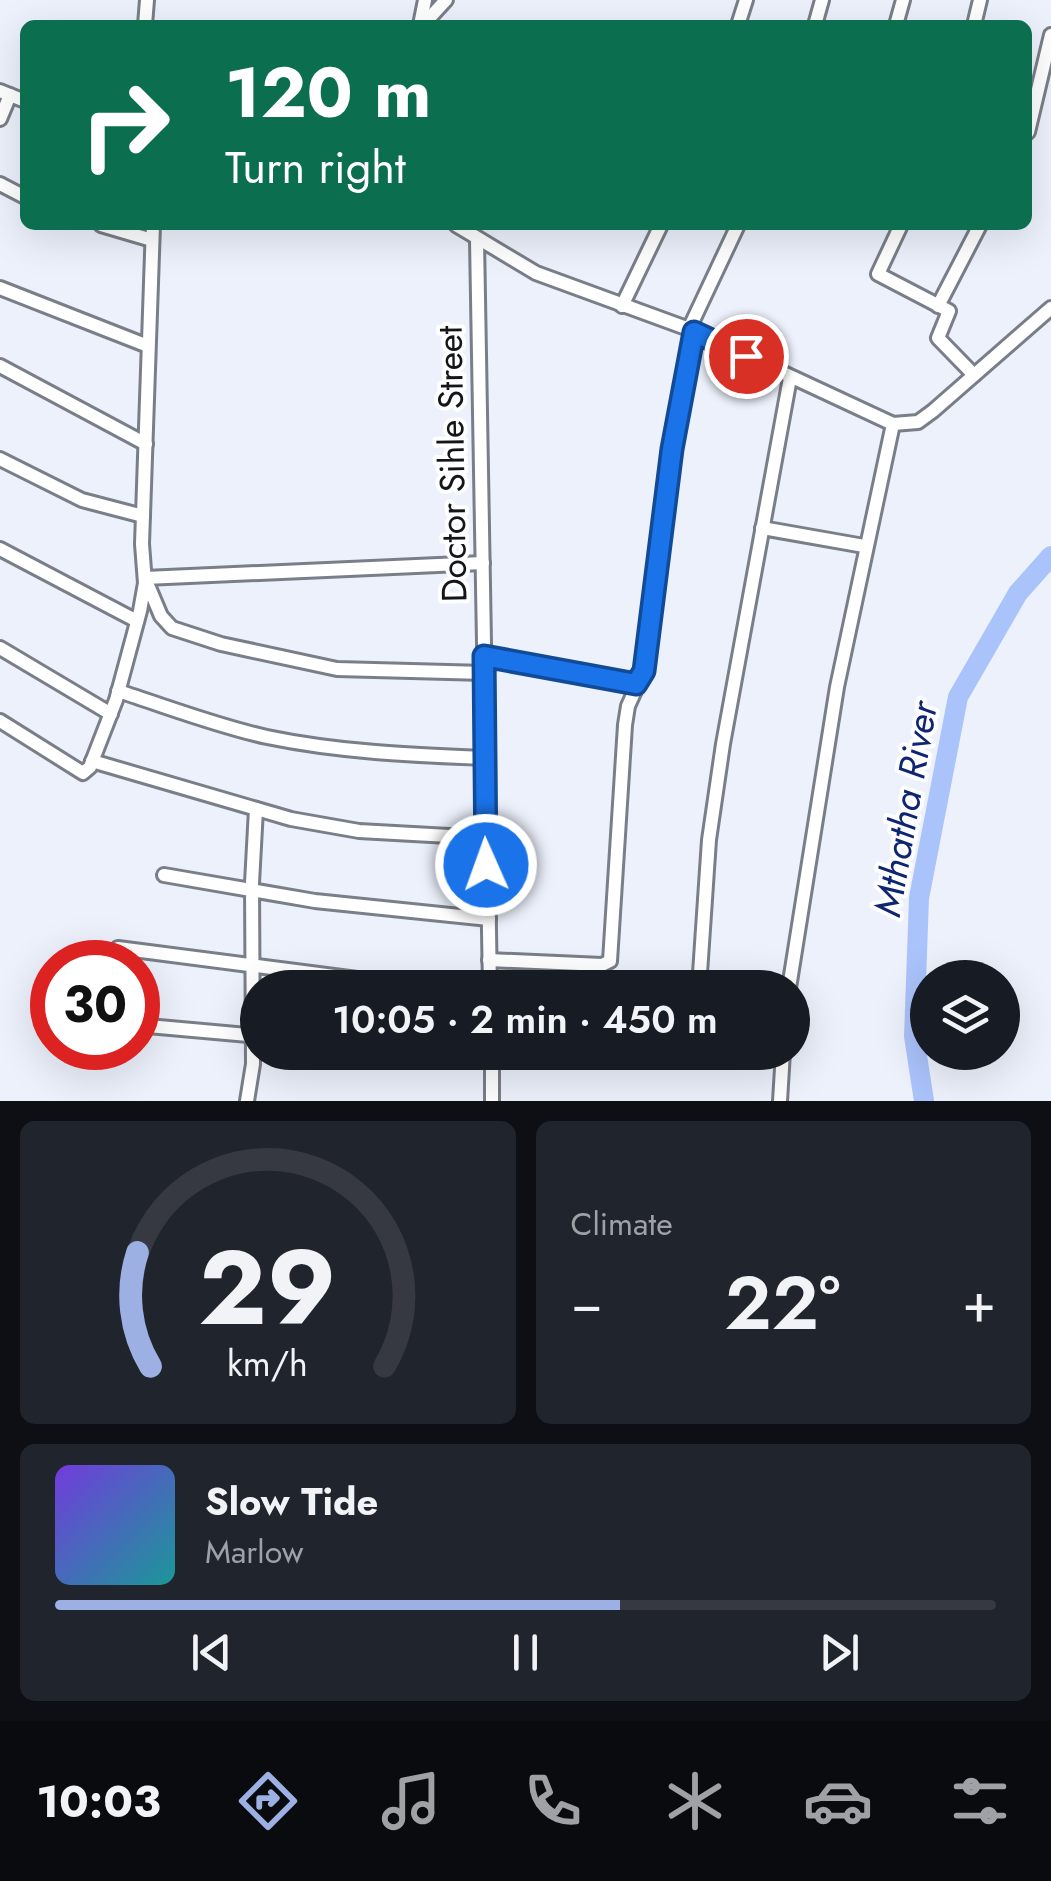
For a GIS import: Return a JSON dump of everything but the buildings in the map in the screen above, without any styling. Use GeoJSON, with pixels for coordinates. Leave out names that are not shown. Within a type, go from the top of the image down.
{"type":"FeatureCollection","features":[{"type":"Feature","properties":{"kind":"street"},"geometry":{"type":"LineString","coordinates":[[426,20],[446,0]]}},
{"type":"Feature","properties":{"kind":"street"},"geometry":{"type":"LineString","coordinates":[[1032,115],[1051,35]]}},
{"type":"Feature","properties":{"kind":"street"},"geometry":{"type":"LineString","coordinates":[[0,119],[5,93]]}},
{"type":"Feature","properties":{"kind":"street"},"geometry":{"type":"LineString","coordinates":[[463,230],[536,274],[692,331],[893,424],[918,422],[1051,308]]}},
{"type":"Feature","properties":{"kind":"street"},"geometry":{"type":"LineString","coordinates":[[622,306],[659,230]]}},
{"type":"Feature","properties":{"kind":"street"},"geometry":{"type":"LineString","coordinates":[[489,960],[602,965],[610,961],[625,725],[636,684],[644,671],[672,449],[692,331],[736,230]]}},
{"type":"Feature","properties":{"kind":"street"},"geometry":{"type":"LineString","coordinates":[[899,230],[878,274],[950,313],[938,338],[974,375]]}},
{"type":"Feature","properties":{"kind":"street"},"geometry":{"type":"LineString","coordinates":[[938,306],[977,230]]}},
{"type":"Feature","properties":{"kind":"street"},"geometry":{"type":"LineString","coordinates":[[0,721],[78,772],[87,771],[118,692],[144,578],[152,232]]}},
{"type":"Feature","properties":{"kind":"street","name":"Doctor Sihle Street"},"geometry":{"type":"LineString","coordinates":[[477,240],[489,970]]}},
{"type":"Feature","properties":{"kind":"street"},"geometry":{"type":"LineString","coordinates":[[0,288],[148,346]]}},
{"type":"Feature","properties":{"kind":"street"},"geometry":{"type":"LineString","coordinates":[[0,366],[146,444]]}},
{"type":"Feature","properties":{"kind":"street"},"geometry":{"type":"LineString","coordinates":[[701,970],[709,840],[790,378]]}},
{"type":"Feature","properties":{"kind":"street"},"geometry":{"type":"LineString","coordinates":[[793,970],[864,546],[893,424]]}},
{"type":"Feature","properties":{"kind":"street"},"geometry":{"type":"LineString","coordinates":[[0,458],[82,500],[143,516]]}},
{"type":"Feature","properties":{"kind":"street"},"geometry":{"type":"LineString","coordinates":[[762,528],[864,546]]}},
{"type":"Feature","properties":{"kind":"street"},"geometry":{"type":"LineString","coordinates":[[0,549],[137,621]]}},
{"type":"Feature","properties":{"kind":"street"},"geometry":{"type":"LineString","coordinates":[[144,578],[209,571],[483,562]]}},
{"type":"Feature","properties":{"kind":"street"},"geometry":{"type":"LineString","coordinates":[[144,578],[167,624],[206,640],[337,669],[485,673]]}},
{"type":"Feature","properties":{"kind":"street"},"geometry":{"type":"LineString","coordinates":[[0,648],[111,714]]}},
{"type":"Feature","properties":{"kind":"street"},"geometry":{"type":"LineString","coordinates":[[484,656],[636,684]]}},
{"type":"Feature","properties":{"kind":"street"},"geometry":{"type":"LineString","coordinates":[[118,692],[240,730],[290,741],[365,752],[484,758]]}},
{"type":"Feature","properties":{"kind":"street"},"geometry":{"type":"LineString","coordinates":[[92,761],[256,809],[359,831],[485,838]]}},
{"type":"Feature","properties":{"kind":"street"},"geometry":{"type":"LineString","coordinates":[[254,970],[252,892],[256,809]]}},
{"type":"Feature","properties":{"kind":"street"},"geometry":{"type":"LineString","coordinates":[[164,875],[252,892],[488,919]]}},
{"type":"Feature","properties":{"kind":"street"},"geometry":{"type":"LineString","coordinates":[[160,953],[292,970]]}},
{"type":"Feature","properties":{"kind":"street"},"geometry":{"type":"LineString","coordinates":[[160,1027],[240,1035]]}},
{"type":"Feature","properties":{"kind":"street"},"geometry":{"type":"LineString","coordinates":[[247,1101],[251,1070]]}},
{"type":"Feature","properties":{"kind":"street"},"geometry":{"type":"LineString","coordinates":[[492,1101],[494,1070]]}},
{"type":"Feature","properties":{"kind":"street"},"geometry":{"type":"LineString","coordinates":[[780,1101],[782,1070]]}},
{"type":"Feature","properties":{"kind":"waterway","name":"Mthatha River"},"geometry":{"type":"LineString","coordinates":[[924,1101],[914,1036],[919,898],[958,697],[1018,593],[1051,556]]}},
{"type":"Feature","properties":{"kind":"route"},"geometry":{"type":"LineString","coordinates":[[486,865],[484,656],[636,684],[644,671],[672,449],[694,332],[746,356]]}}]}
